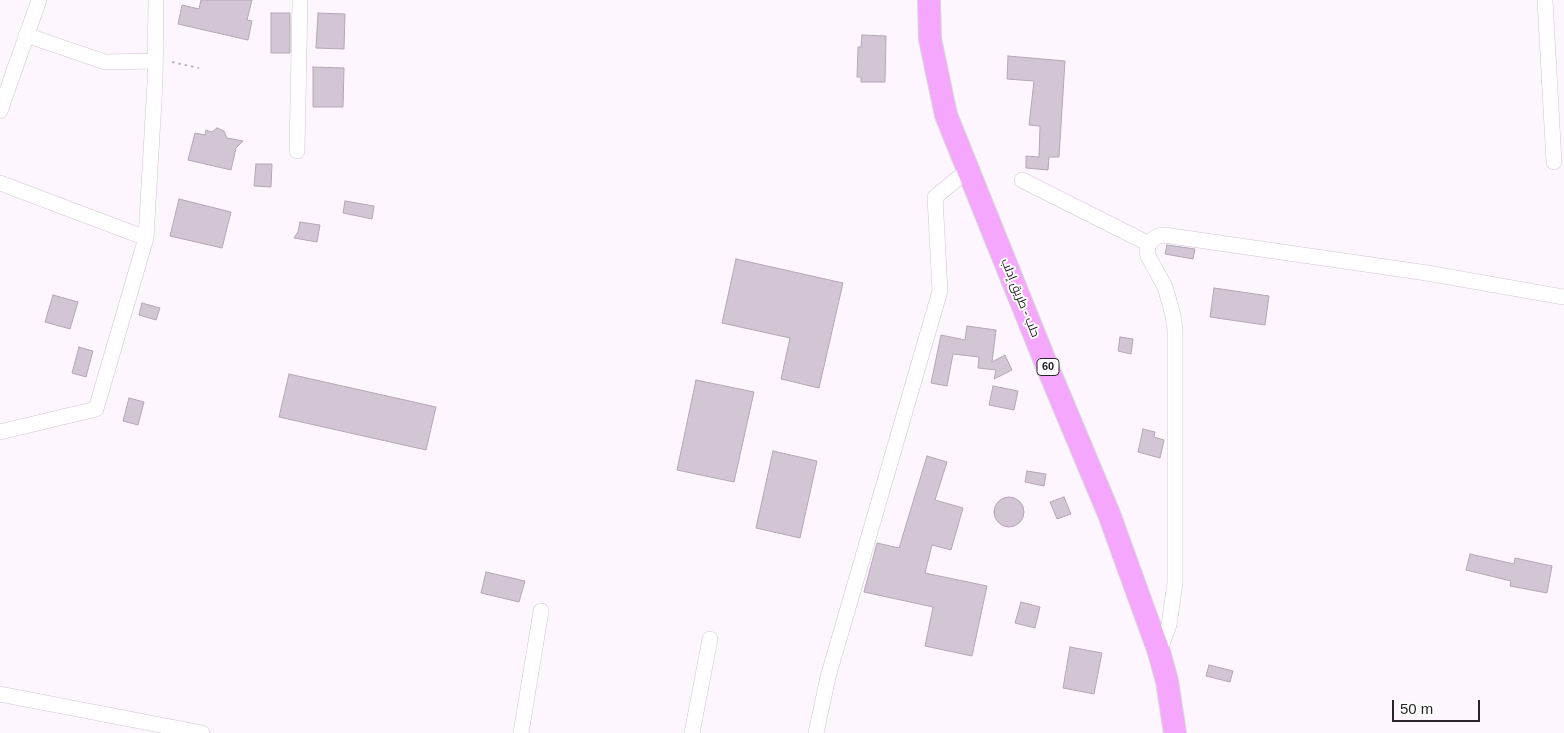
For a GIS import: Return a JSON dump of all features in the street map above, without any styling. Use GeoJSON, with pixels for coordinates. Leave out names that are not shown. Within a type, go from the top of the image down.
{"type":"FeatureCollection","features":[{"type":"Feature","properties":{"kind":"highway","name":"حلب - طريق إدلب"},"geometry":{"type":"LineString","coordinates":[[929,0],[930,39],[946,115],[1109,514],[1159,652],[1167,681],[1175,733]]}},
{"type":"Feature","properties":{"kind":"street"},"geometry":{"type":"LineString","coordinates":[[0,111],[39,0]]}},
{"type":"Feature","properties":{"kind":"street"},"geometry":{"type":"LineString","coordinates":[[0,432],[96,409],[146,238],[155,61],[156,0]]}},
{"type":"Feature","properties":{"kind":"street"},"geometry":{"type":"LineString","coordinates":[[297,151],[300,0]]}},
{"type":"Feature","properties":{"kind":"street"},"geometry":{"type":"LineString","coordinates":[[1545,0],[1554,162]]}},
{"type":"Feature","properties":{"kind":"street"},"geometry":{"type":"LineString","coordinates":[[26,35],[104,62],[155,61]]}},
{"type":"Feature","properties":{"kind":"street"},"geometry":{"type":"LineString","coordinates":[[816,733],[828,677],[940,291],[935,197],[968,170]]}},
{"type":"Feature","properties":{"kind":"street"},"geometry":{"type":"LineString","coordinates":[[1022,180],[1149,244]]}},
{"type":"Feature","properties":{"kind":"street"},"geometry":{"type":"LineString","coordinates":[[0,183],[146,238]]}},
{"type":"Feature","properties":{"kind":"street"},"geometry":{"type":"LineString","coordinates":[[1159,652],[1170,618],[1175,583],[1174,330],[1171,308],[1165,287],[1148,256],[1147,250],[1153,239],[1158,236],[1164,236],[1427,273],[1564,297]]}},
{"type":"Feature","properties":{"kind":"street"},"geometry":{"type":"LineString","coordinates":[[521,733],[541,611]]}},
{"type":"Feature","properties":{"kind":"street"},"geometry":{"type":"LineString","coordinates":[[692,733],[710,639]]}},
{"type":"Feature","properties":{"kind":"street"},"geometry":{"type":"LineString","coordinates":[[0,694],[202,733]]}},
{"type":"Feature","properties":{"kind":"path"},"geometry":{"type":"LineString","coordinates":[[172,62],[199,68]]}},
{"type":"Feature","properties":{"kind":"building"},"geometry":{"type":"Polygon","coordinates":[[[201,0],[252,0],[247,20],[252,21],[248,40],[178,24],[182,5],[199,9],[201,0]]]}},
{"type":"Feature","properties":{"kind":"building"},"geometry":{"type":"Polygon","coordinates":[[[271,13],[290,13],[290,53],[271,53],[271,13]]]}},
{"type":"Feature","properties":{"kind":"building"},"geometry":{"type":"Polygon","coordinates":[[[318,13],[345,14],[344,49],[316,48],[318,13]]]}},
{"type":"Feature","properties":{"kind":"building"},"geometry":{"type":"Polygon","coordinates":[[[862,35],[886,36],[885,82],[861,82],[861,77],[857,77],[858,47],[861,47],[862,35]]]}},
{"type":"Feature","properties":{"kind":"building"},"geometry":{"type":"Polygon","coordinates":[[[1008,56],[1065,61],[1059,157],[1049,157],[1048,170],[1026,168],[1026,156],[1039,157],[1040,126],[1029,125],[1034,81],[1007,79],[1008,56]]]}},
{"type":"Feature","properties":{"kind":"building"},"geometry":{"type":"Polygon","coordinates":[[[313,67],[344,68],[343,107],[313,107],[313,67]]]}},
{"type":"Feature","properties":{"kind":"building"},"geometry":{"type":"Polygon","coordinates":[[[217,128],[224,131],[227,138],[243,141],[236,148],[231,170],[188,160],[195,133],[205,135],[206,130],[212,132],[217,128]]]}},
{"type":"Feature","properties":{"kind":"building"},"geometry":{"type":"Polygon","coordinates":[[[256,164],[272,164],[271,187],[254,186],[256,164]]]}},
{"type":"Feature","properties":{"kind":"building"},"geometry":{"type":"Polygon","coordinates":[[[179,199],[231,212],[222,248],[170,236],[179,199]]]}},
{"type":"Feature","properties":{"kind":"building"},"geometry":{"type":"Polygon","coordinates":[[[345,201],[374,206],[372,219],[343,213],[345,201]]]}},
{"type":"Feature","properties":{"kind":"building"},"geometry":{"type":"Polygon","coordinates":[[[300,222],[320,225],[317,242],[294,238],[298,232],[300,222]]]}},
{"type":"Feature","properties":{"kind":"building"},"geometry":{"type":"Polygon","coordinates":[[[1167,245],[1195,249],[1193,259],[1165,254],[1167,245]]]}},
{"type":"Feature","properties":{"kind":"building"},"geometry":{"type":"Polygon","coordinates":[[[736,259],[843,283],[819,388],[781,379],[790,338],[722,323],[736,259]]]}},
{"type":"Feature","properties":{"kind":"building"},"geometry":{"type":"Polygon","coordinates":[[[1214,288],[1269,296],[1265,325],[1210,317],[1214,288]]]}},
{"type":"Feature","properties":{"kind":"building"},"geometry":{"type":"Polygon","coordinates":[[[53,295],[78,302],[70,329],[45,322],[53,295]]]}},
{"type":"Feature","properties":{"kind":"building"},"geometry":{"type":"Polygon","coordinates":[[[142,303],[160,308],[156,320],[139,315],[142,303]]]}},
{"type":"Feature","properties":{"kind":"building"},"geometry":{"type":"Polygon","coordinates":[[[967,326],[996,330],[992,362],[1005,355],[1012,370],[994,379],[996,370],[978,368],[979,357],[953,354],[947,386],[931,383],[941,335],[965,340],[967,326]]]}},
{"type":"Feature","properties":{"kind":"building"},"geometry":{"type":"Polygon","coordinates":[[[1120,337],[1133,339],[1131,354],[1118,351],[1120,337]]]}},
{"type":"Feature","properties":{"kind":"building"},"geometry":{"type":"Polygon","coordinates":[[[79,347],[93,351],[86,377],[72,373],[79,347]]]}},
{"type":"Feature","properties":{"kind":"building"},"geometry":{"type":"Polygon","coordinates":[[[289,374],[436,407],[426,450],[279,417],[289,374]]]}},
{"type":"Feature","properties":{"kind":"building"},"geometry":{"type":"Polygon","coordinates":[[[696,380],[754,392],[734,482],[677,470],[696,380]]]}},
{"type":"Feature","properties":{"kind":"building"},"geometry":{"type":"Polygon","coordinates":[[[993,386],[1018,391],[1014,410],[989,405],[993,386]]]}},
{"type":"Feature","properties":{"kind":"building"},"geometry":{"type":"Polygon","coordinates":[[[129,398],[144,402],[138,425],[123,421],[129,398]]]}},
{"type":"Feature","properties":{"kind":"building"},"geometry":{"type":"Polygon","coordinates":[[[1143,429],[1155,432],[1154,437],[1164,440],[1160,458],[1138,452],[1143,429]]]}},
{"type":"Feature","properties":{"kind":"building"},"geometry":{"type":"Polygon","coordinates":[[[773,451],[817,461],[800,538],[756,528],[773,451]]]}},
{"type":"Feature","properties":{"kind":"building"},"geometry":{"type":"Polygon","coordinates":[[[927,456],[947,462],[935,500],[963,508],[951,550],[932,545],[925,573],[987,586],[972,656],[925,646],[933,607],[864,592],[877,543],[899,548],[927,456]]]}},
{"type":"Feature","properties":{"kind":"building"},"geometry":{"type":"Polygon","coordinates":[[[1027,471],[1046,474],[1044,486],[1025,482],[1027,471]]]}},
{"type":"Feature","properties":{"kind":"building"},"geometry":{"type":"Polygon","coordinates":[[[1009,497],[1015,498],[1023,506],[1023,518],[1015,526],[1009,527],[1003,526],[995,518],[994,512],[995,506],[1003,498],[1009,497]]]}},
{"type":"Feature","properties":{"kind":"building"},"geometry":{"type":"Polygon","coordinates":[[[1064,497],[1071,514],[1057,519],[1050,502],[1064,497]]]}},
{"type":"Feature","properties":{"kind":"building"},"geometry":{"type":"Polygon","coordinates":[[[1470,554],[1514,564],[1515,558],[1552,566],[1547,593],[1510,586],[1511,581],[1466,570],[1470,554]]]}},
{"type":"Feature","properties":{"kind":"building"},"geometry":{"type":"Polygon","coordinates":[[[486,572],[525,581],[519,602],[481,593],[486,572]]]}},
{"type":"Feature","properties":{"kind":"building"},"geometry":{"type":"Polygon","coordinates":[[[1021,602],[1040,607],[1035,628],[1015,623],[1021,602]]]}},
{"type":"Feature","properties":{"kind":"building"},"geometry":{"type":"Polygon","coordinates":[[[1070,647],[1102,653],[1094,694],[1063,688],[1070,647]]]}},
{"type":"Feature","properties":{"kind":"building"},"geometry":{"type":"Polygon","coordinates":[[[1209,665],[1233,671],[1230,682],[1206,676],[1209,665]]]}}]}
